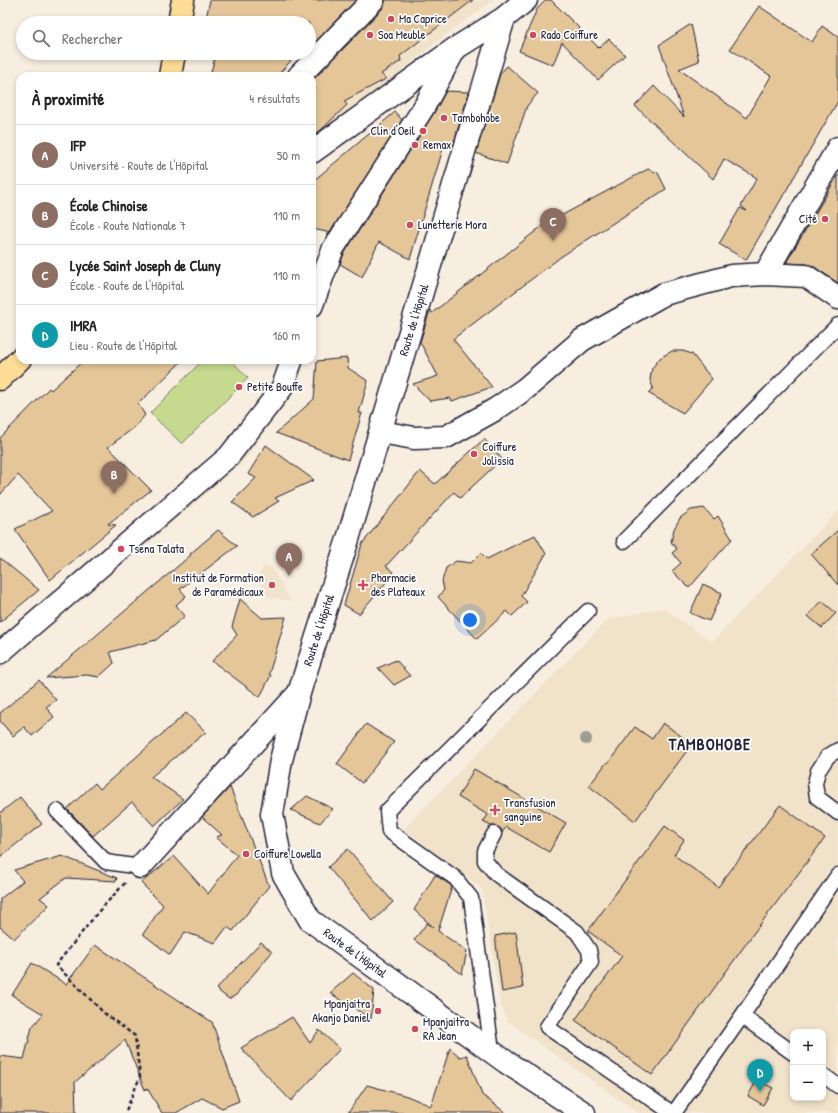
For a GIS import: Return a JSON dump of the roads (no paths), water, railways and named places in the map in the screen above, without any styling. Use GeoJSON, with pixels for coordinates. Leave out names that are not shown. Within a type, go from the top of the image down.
{"type":"FeatureCollection","features":[{"type":"Feature","properties":{"kind":"main road"},"geometry":{"type":"LineString","coordinates":[[180,16],[183,0]]}},
{"type":"Feature","properties":{"kind":"main road"},"geometry":{"type":"LineString","coordinates":[[171,72],[173,60]]}},
{"type":"Feature","properties":{"kind":"main road"},"geometry":{"type":"LineString","coordinates":[[0,379],[16,363]]}},
{"type":"Feature","properties":{"kind":"street"},"geometry":{"type":"LineString","coordinates":[[316,59],[373,0]]}},
{"type":"Feature","properties":{"kind":"street"},"geometry":{"type":"LineString","coordinates":[[316,149],[456,48],[504,18],[526,0]]}},
{"type":"Feature","properties":{"kind":"street","name":"Route de l'Hôpital"},"geometry":{"type":"LineString","coordinates":[[504,18],[381,432],[299,693],[281,760],[272,814],[282,873],[310,920],[506,1062],[584,1113]]}},
{"type":"Feature","properties":{"kind":"street"},"geometry":{"type":"LineString","coordinates":[[316,295],[333,249],[424,107],[456,48]]}},
{"type":"Feature","properties":{"kind":"street"},"geometry":{"type":"LineString","coordinates":[[303,72],[315,60]]}},
{"type":"Feature","properties":{"kind":"street"},"geometry":{"type":"LineString","coordinates":[[765,274],[838,148]]}},
{"type":"Feature","properties":{"kind":"street"},"geometry":{"type":"LineString","coordinates":[[381,432],[414,438],[446,437],[526,390],[582,340],[664,294],[731,276],[765,274],[806,276],[838,298]]}},
{"type":"Feature","properties":{"kind":"street"},"geometry":{"type":"LineString","coordinates":[[0,653],[229,456],[282,388],[291,364]]}},
{"type":"Feature","properties":{"kind":"street"},"geometry":{"type":"LineString","coordinates":[[140,867],[299,693]]}},
{"type":"Feature","properties":{"kind":"lane"},"geometry":{"type":"LineString","coordinates":[[624,541],[838,326]]}},
{"type":"Feature","properties":{"kind":"lane"},"geometry":{"type":"LineString","coordinates":[[492,1051],[471,898],[456,878],[389,831],[387,811],[588,611]]}},
{"type":"Feature","properties":{"kind":"lane"},"geometry":{"type":"LineString","coordinates":[[838,750],[828,756],[818,771],[815,783],[818,797],[838,813]]}},
{"type":"Feature","properties":{"kind":"lane"},"geometry":{"type":"LineString","coordinates":[[56,811],[106,862],[140,867]]}},
{"type":"Feature","properties":{"kind":"lane"},"geometry":{"type":"LineString","coordinates":[[494,834],[485,851],[485,861],[496,874],[577,932],[589,950],[591,962],[547,1027],[673,1113],[742,1016],[838,876]]}},
{"type":"Feature","properties":{"kind":"lane"},"geometry":{"type":"LineString","coordinates":[[742,1016],[790,1052]]}},
{"type":"Feature","properties":{"kind":"lane"},"geometry":{"type":"LineString","coordinates":[[826,1077],[838,1086]]}},
{"type":"Feature","properties":{"kind":"place","name":"Ma Caprice"},"geometry":{"type":"Point","coordinates":[391,19]}},
{"type":"Feature","properties":{"kind":"place","name":"Soa Meuble"},"geometry":{"type":"Point","coordinates":[370,35]}},
{"type":"Feature","properties":{"kind":"place","name":"Rado Coiffure"},"geometry":{"type":"Point","coordinates":[533,35]}},
{"type":"Feature","properties":{"kind":"place","name":"Tambohobe"},"geometry":{"type":"Point","coordinates":[444,118]}},
{"type":"Feature","properties":{"kind":"place","name":"Clin d'Oeil"},"geometry":{"type":"Point","coordinates":[423,131]}},
{"type":"Feature","properties":{"kind":"place","name":"Remax"},"geometry":{"type":"Point","coordinates":[415,145]}},
{"type":"Feature","properties":{"kind":"place","name":"Cité"},"geometry":{"type":"Point","coordinates":[825,219]}},
{"type":"Feature","properties":{"kind":"place","name":"Lunetterie Mora"},"geometry":{"type":"Point","coordinates":[410,225]}},
{"type":"Feature","properties":{"kind":"place","name":"Lycée Saint Joseph de Cluny"},"geometry":{"type":"Point","coordinates":[553,241]}},
{"type":"Feature","properties":{"kind":"place","name":"Petite Bouffe"},"geometry":{"type":"Point","coordinates":[239,387]}},
{"type":"Feature","properties":{"kind":"place","name":"Coiffure Jolissia"},"geometry":{"type":"Point","coordinates":[474,454]}},
{"type":"Feature","properties":{"kind":"place","name":"École Chinoise"},"geometry":{"type":"Point","coordinates":[114,494]}},
{"type":"Feature","properties":{"kind":"place","name":"Tsena Talata"},"geometry":{"type":"Point","coordinates":[121,549]}},
{"type":"Feature","properties":{"kind":"place","name":"IFP"},"geometry":{"type":"Point","coordinates":[289,576]}},
{"type":"Feature","properties":{"kind":"place","name":"Institut de Formation de Paramédicaux"},"geometry":{"type":"Point","coordinates":[272,585]}},
{"type":"Feature","properties":{"kind":"place","name":"Pharmacie des Plateaux"},"geometry":{"type":"Point","coordinates":[363,585]}},
{"type":"Feature","properties":{"kind":"place","name":"Transfusion sanguine"},"geometry":{"type":"Point","coordinates":[495,810]}},
{"type":"Feature","properties":{"kind":"place","name":"Coiffure Lowella"},"geometry":{"type":"Point","coordinates":[246,854]}},
{"type":"Feature","properties":{"kind":"place","name":"Mpanjaitra Akanjo Daniel"},"geometry":{"type":"Point","coordinates":[378,1011]}},
{"type":"Feature","properties":{"kind":"place","name":"Mpanjaitra RA Jean"},"geometry":{"type":"Point","coordinates":[415,1029]}},
{"type":"Feature","properties":{"kind":"place","name":"IMRA"},"geometry":{"type":"Point","coordinates":[760,1092]}},
{"type":"Feature","properties":{"kind":"district","name":"TAMBOHOBE"},"geometry":{"type":"Point","coordinates":[710,744]}}]}
